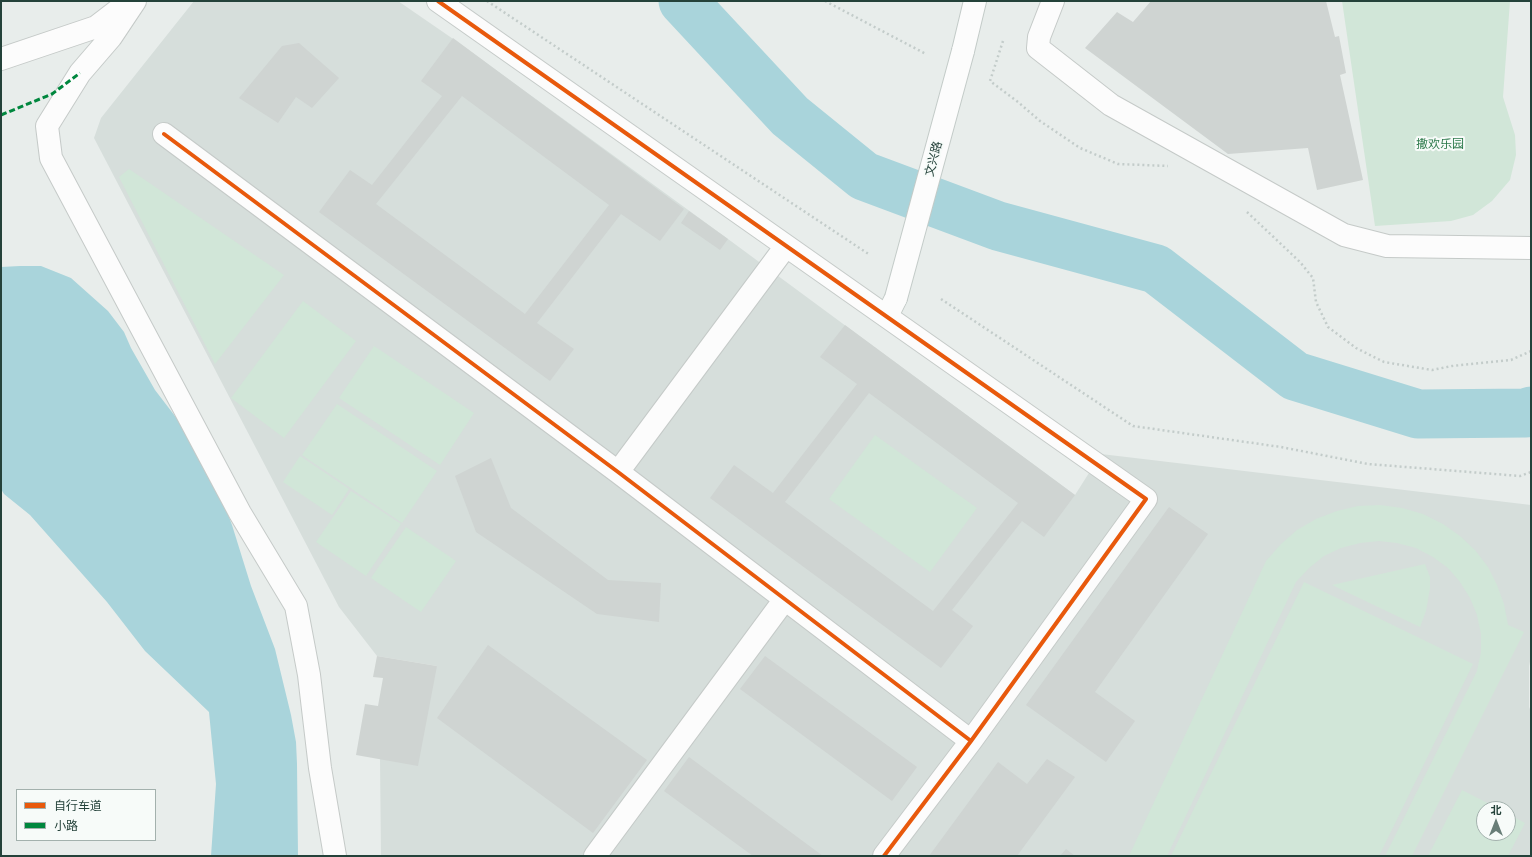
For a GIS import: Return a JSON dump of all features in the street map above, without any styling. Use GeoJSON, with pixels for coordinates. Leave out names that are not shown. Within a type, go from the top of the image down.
{"type":"FeatureCollection","features":[{"type":"Feature","properties":{"kind":"street"},"geometry":{"type":"LineString","coordinates":[[1,60],[96,27],[130,1]]}},
{"type":"Feature","properties":{"kind":"street"},"geometry":{"type":"LineString","coordinates":[[135,1],[111,37],[80,73],[47,126],[51,158],[240,512],[296,606],[309,675],[320,768],[335,856]]}},
{"type":"Feature","properties":{"kind":"street"},"geometry":{"type":"LineString","coordinates":[[438,1],[786,246],[892,307],[1146,499],[971,741],[884,856]]}},
{"type":"Feature","properties":{"kind":"street","name":"文兴路"},"geometry":{"type":"LineString","coordinates":[[892,307],[963,51],[975,1]]}},
{"type":"Feature","properties":{"kind":"street"},"geometry":{"type":"LineString","coordinates":[[1053,1],[1039,37],[1038,48],[1111,105],[1344,235],[1387,246],[1531,248]]}},
{"type":"Feature","properties":{"kind":"street"},"geometry":{"type":"LineString","coordinates":[[164,134],[618,472],[971,741]]}},
{"type":"Feature","properties":{"kind":"street"},"geometry":{"type":"LineString","coordinates":[[618,472],[786,246]]}},
{"type":"Feature","properties":{"kind":"street"},"geometry":{"type":"LineString","coordinates":[[595,856],[785,599]]}},
{"type":"Feature","properties":{"kind":"path"},"geometry":{"type":"LineString","coordinates":[[486,1],[870,255]]}},
{"type":"Feature","properties":{"kind":"path"},"geometry":{"type":"LineString","coordinates":[[825,1],[926,54]]}},
{"type":"Feature","properties":{"kind":"path"},"geometry":{"type":"LineString","coordinates":[[1003,40],[990,81],[1040,121],[1080,148],[1118,164],[1170,166]]}},
{"type":"Feature","properties":{"kind":"path"},"geometry":{"type":"LineString","coordinates":[[1246,211],[1300,262],[1313,278],[1316,302],[1328,327],[1356,348],[1384,362],[1432,370],[1452,366],[1511,360],[1531,351]]}},
{"type":"Feature","properties":{"kind":"path"},"geometry":{"type":"LineString","coordinates":[[941,299],[1133,426],[1282,447],[1368,464],[1520,476],[1531,472]]}},
{"type":"Feature","properties":{"kind":"shaded area"},"geometry":{"type":"Polygon","coordinates":[[[194,1],[398,1],[459,43],[728,239],[1075,495],[1101,454],[1531,505],[1531,657],[1529,666],[1529,707],[1531,711],[1531,856],[381,856],[380,759],[437,666],[377,656],[339,607],[94,138],[101,118],[194,1]]]}},
{"type":"Feature","properties":{"kind":"green space","name":"撒欢乐园"},"geometry":{"type":"Polygon","coordinates":[[[1342,1],[1510,1],[1503,97],[1515,135],[1516,155],[1510,180],[1492,201],[1473,215],[1451,221],[1375,226],[1342,1]]]}},
{"type":"Feature","properties":{"kind":"green space"},"geometry":{"type":"Polygon","coordinates":[[[129,169],[284,275],[215,364],[119,177],[129,169]]]}},
{"type":"Feature","properties":{"kind":"green space"},"geometry":{"type":"Polygon","coordinates":[[[303,301],[356,341],[284,438],[231,398],[303,301]]]}},
{"type":"Feature","properties":{"kind":"green space"},"geometry":{"type":"Polygon","coordinates":[[[374,346],[474,413],[440,465],[339,398],[374,346]]]}},
{"type":"Feature","properties":{"kind":"green space"},"geometry":{"type":"Polygon","coordinates":[[[337,404],[437,471],[402,523],[302,455],[337,404]]]}},
{"type":"Feature","properties":{"kind":"green space"},"geometry":{"type":"Polygon","coordinates":[[[875,435],[977,508],[930,572],[829,499],[875,435]]]}},
{"type":"Feature","properties":{"kind":"green space"},"geometry":{"type":"Polygon","coordinates":[[[300,456],[349,489],[332,515],[283,482],[300,456]]]}},
{"type":"Feature","properties":{"kind":"green space"},"geometry":{"type":"Polygon","coordinates":[[[351,491],[401,524],[366,576],[316,542],[351,491]]]}},
{"type":"Feature","properties":{"kind":"green space"},"geometry":{"type":"Polygon","coordinates":[[[1380,505],[1402,508],[1423,514],[1443,524],[1460,536],[1475,550],[1488,567],[1504,604],[1508,625],[1524,632],[1412,856],[1385,856],[1477,671],[1481,652],[1481,634],[1477,615],[1470,598],[1460,582],[1448,568],[1433,557],[1416,548],[1397,543],[1379,541],[1360,543],[1341,548],[1324,556],[1309,568],[1296,582],[1167,856],[1129,856],[1266,561],[1281,544],[1297,530],[1316,519],[1337,511],[1358,506],[1380,505]]]}},
{"type":"Feature","properties":{"kind":"green space"},"geometry":{"type":"Polygon","coordinates":[[[406,527],[456,561],[421,612],[371,578],[406,527]]]}},
{"type":"Feature","properties":{"kind":"green space"},"geometry":{"type":"Polygon","coordinates":[[[1425,564],[1430,577],[1430,588],[1426,611],[1420,627],[1332,585],[1425,564]]]}},
{"type":"Feature","properties":{"kind":"green space"},"geometry":{"type":"Polygon","coordinates":[[[1304,582],[1473,664],[1379,856],[1171,856],[1304,582]]]}},
{"type":"Feature","properties":{"kind":"green space"},"geometry":{"type":"Polygon","coordinates":[[[1462,790],[1483,801],[1476,801],[1476,841],[1516,841],[1508,856],[1428,856],[1462,790]]]}},
{"type":"Feature","properties":{"kind":"green space"},"geometry":{"type":"Polygon","coordinates":[[[1516,818],[1525,823],[1516,840],[1516,818]]]}},
{"type":"Feature","properties":{"kind":"water"},"geometry":{"type":"Polygon","coordinates":[[[41,266],[71,278],[108,311],[124,332],[131,348],[155,390],[188,433],[222,498],[251,586],[275,649],[291,715],[296,742],[298,856],[211,856],[216,784],[209,712],[145,651],[107,602],[30,515],[4,494],[1,489],[1,267],[41,266]]]}},
{"type":"Feature","properties":{"kind":"building"},"geometry":{"type":"Polygon","coordinates":[[[1151,1],[1326,1],[1335,37],[1339,36],[1346,73],[1340,75],[1363,180],[1317,190],[1308,148],[1228,154],[1085,48],[1117,12],[1133,22],[1151,1]]]}},
{"type":"Feature","properties":{"kind":"building"},"geometry":{"type":"Polygon","coordinates":[[[453,38],[684,209],[660,241],[621,214],[537,323],[574,349],[550,381],[319,212],[350,170],[372,185],[442,96],[421,81],[453,38]],[[462,96],[376,204],[525,314],[609,205],[462,96]]]}},
{"type":"Feature","properties":{"kind":"building"},"geometry":{"type":"Polygon","coordinates":[[[299,43],[339,78],[312,108],[296,97],[278,123],[239,98],[282,46],[299,43]]]}},
{"type":"Feature","properties":{"kind":"building"},"geometry":{"type":"Polygon","coordinates":[[[689,211],[728,239],[720,250],[681,223],[689,211]]]}},
{"type":"Feature","properties":{"kind":"building"},"geometry":{"type":"Polygon","coordinates":[[[845,325],[1075,495],[1044,537],[1022,521],[952,610],[973,626],[941,668],[710,498],[734,465],[773,493],[857,384],[820,357],[845,325]],[[869,393],[785,502],[933,611],[1018,503],[869,393]]]}},
{"type":"Feature","properties":{"kind":"building"},"geometry":{"type":"Polygon","coordinates":[[[491,458],[511,508],[608,580],[661,583],[659,622],[597,614],[476,532],[455,476],[491,458]]]}},
{"type":"Feature","properties":{"kind":"building"},"geometry":{"type":"Polygon","coordinates":[[[1169,507],[1208,534],[1095,692],[1135,721],[1106,762],[1026,705],[1169,507]]]}},
{"type":"Feature","properties":{"kind":"building"},"geometry":{"type":"Polygon","coordinates":[[[488,645],[647,760],[593,833],[437,718],[488,645]]]}},
{"type":"Feature","properties":{"kind":"building"},"geometry":{"type":"Polygon","coordinates":[[[377,656],[437,666],[418,766],[356,755],[365,704],[378,706],[383,678],[373,677],[377,656]]]}},
{"type":"Feature","properties":{"kind":"building"},"geometry":{"type":"Polygon","coordinates":[[[765,656],[917,767],[892,801],[740,689],[765,656]]]}},
{"type":"Feature","properties":{"kind":"building"},"geometry":{"type":"Polygon","coordinates":[[[689,757],[823,856],[753,856],[664,791],[689,757]]]}},
{"type":"Feature","properties":{"kind":"building"},"geometry":{"type":"Polygon","coordinates":[[[1047,759],[1075,777],[1017,856],[929,856],[998,762],[1027,784],[1047,759]]]}},
{"type":"Feature","properties":{"kind":"building"},"geometry":{"type":"Polygon","coordinates":[[[1066,849],[1075,856],[1060,856],[1066,849]]]}},
{"type":"Feature","properties":{"kind":"waterway"},"geometry":{"type":"LineString","coordinates":[[683,1],[790,116],[864,176],[998,226],[1156,269],[1295,376],[1418,414],[1526,413],[1531,411]]}},
{"type":"Feature","properties":{"kind":"marked path"},"geometry":{"type":"LineString","coordinates":[[1,115],[52,94],[80,73]]}},
{"type":"Feature","properties":{"kind":"cycle path"},"geometry":{"type":"LineString","coordinates":[[438,1],[1146,499],[971,741],[884,856]]}},
{"type":"Feature","properties":{"kind":"cycle path"},"geometry":{"type":"LineString","coordinates":[[164,134],[618,472],[971,741]]}}]}
